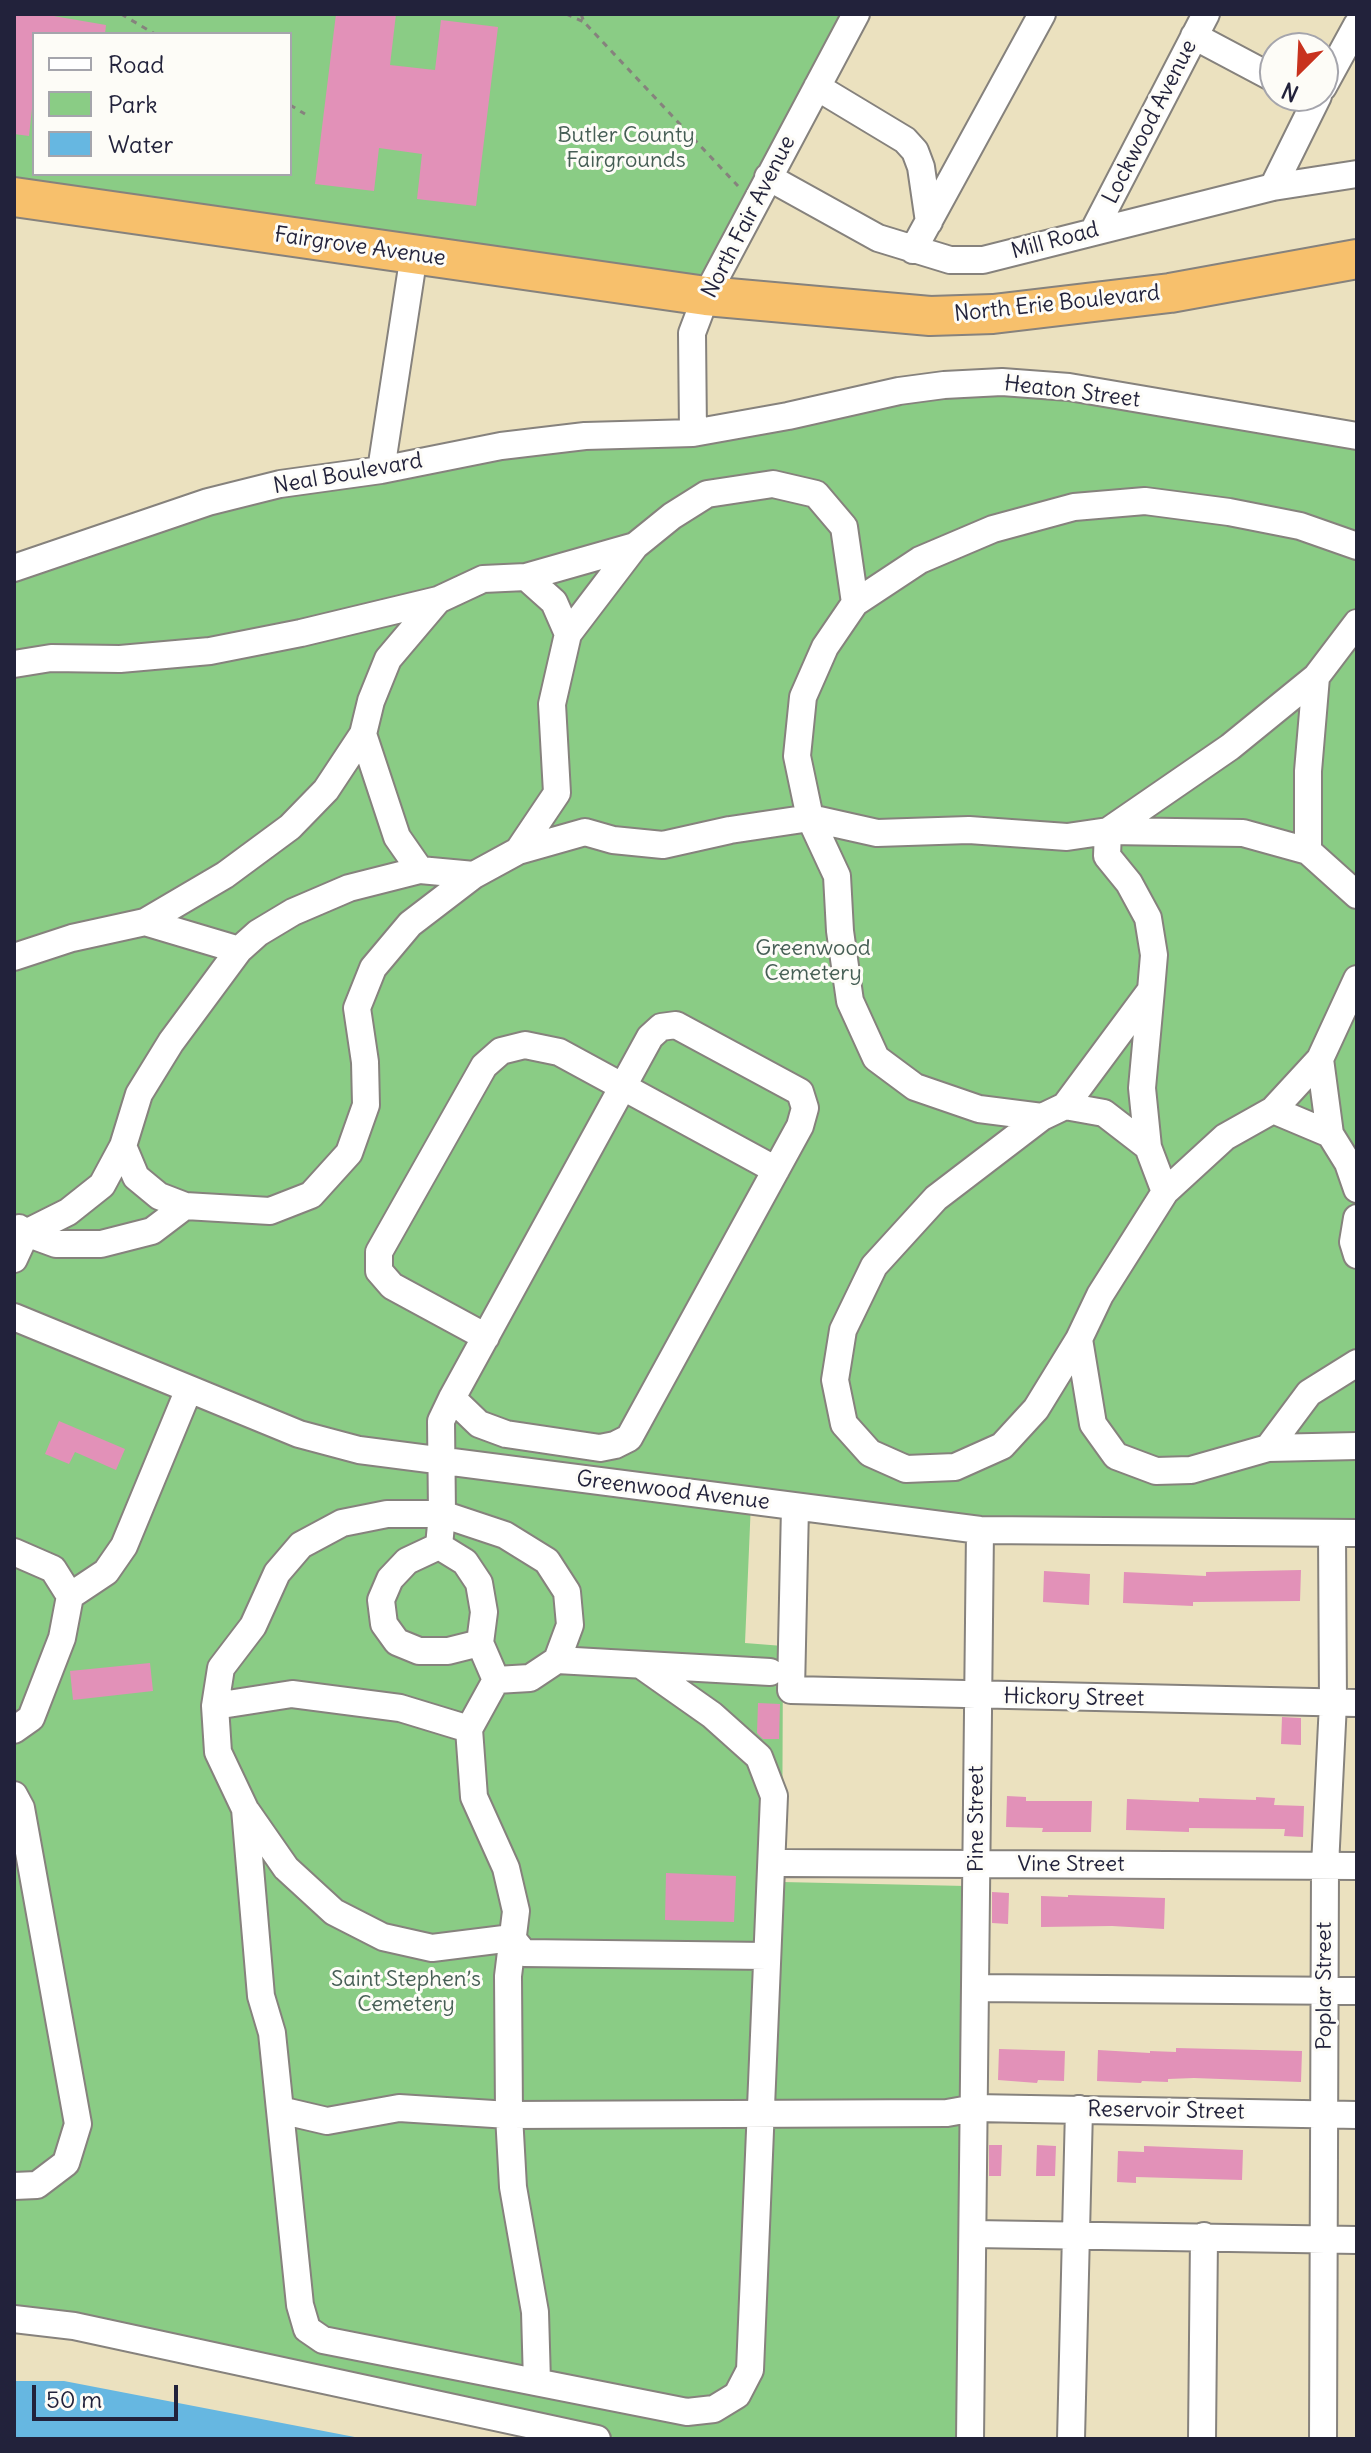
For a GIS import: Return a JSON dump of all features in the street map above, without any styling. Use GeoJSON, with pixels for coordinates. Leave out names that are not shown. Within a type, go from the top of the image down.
{"type":"FeatureCollection","features":[{"type":"Feature","properties":{"kind":"highway","name":"Fairgrove Avenue"},"geometry":{"type":"LineString","coordinates":[[14,197],[706,296]]}},
{"type":"Feature","properties":{"kind":"highway","name":"North Erie Boulevard"},"geometry":{"type":"LineString","coordinates":[[706,296],[930,316],[993,314],[1170,293],[1350,263]]}},
{"type":"Feature","properties":{"kind":"street","name":"North Fair Avenue"},"geometry":{"type":"LineString","coordinates":[[693,433],[692,333],[706,296],[856,14]]}},
{"type":"Feature","properties":{"kind":"street"},"geometry":{"type":"LineString","coordinates":[[913,250],[1042,14]]}},
{"type":"Feature","properties":{"kind":"street"},"geometry":{"type":"LineString","coordinates":[[1200,25],[1259,67]]}},
{"type":"Feature","properties":{"kind":"street","name":"Lockwood Avenue"},"geometry":{"type":"LineString","coordinates":[[1094,230],[1200,25]]}},
{"type":"Feature","properties":{"kind":"street"},"geometry":{"type":"LineString","coordinates":[[1339,56],[1357,25]]}},
{"type":"Feature","properties":{"kind":"street"},"geometry":{"type":"LineString","coordinates":[[817,87],[905,140],[915,151],[921,167],[929,222]]}},
{"type":"Feature","properties":{"kind":"street"},"geometry":{"type":"LineString","coordinates":[[1273,187],[1308,112]]}},
{"type":"Feature","properties":{"kind":"street","name":"Mill Road"},"geometry":{"type":"LineString","coordinates":[[768,177],[878,238],[950,260],[983,260],[1273,187],[1357,174]]}},
{"type":"Feature","properties":{"kind":"street"},"geometry":{"type":"LineString","coordinates":[[381,470],[414,254]]}},
{"type":"Feature","properties":{"kind":"street","name":"Heaton Street"},"geometry":{"type":"LineString","coordinates":[[693,433],[899,391],[1002,382],[1069,387],[1357,436]]}},
{"type":"Feature","properties":{"kind":"street","name":"Neal Boulevard"},"geometry":{"type":"LineString","coordinates":[[14,568],[208,502],[280,484],[571,437],[693,433]]}},
{"type":"Feature","properties":{"kind":"street"},"geometry":{"type":"LineString","coordinates":[[518,851],[557,793],[552,704],[568,634],[635,546],[672,516],[707,494],[773,484],[816,494],[844,527],[855,603]]}},
{"type":"Feature","properties":{"kind":"street"},"geometry":{"type":"LineString","coordinates":[[1148,1147],[1104,1113],[979,1109],[915,1087],[876,1058],[850,1001],[840,931],[837,876],[810,818],[797,756],[803,697],[825,647],[855,603],[920,560],[993,529],[1074,507],[1145,501],[1229,512],[1300,526],[1357,546]]}},
{"type":"Feature","properties":{"kind":"street"},"geometry":{"type":"LineString","coordinates":[[14,664],[51,658],[120,659],[210,651],[438,600],[483,579],[526,577],[635,546]]}},
{"type":"Feature","properties":{"kind":"street"},"geometry":{"type":"LineString","coordinates":[[526,577],[554,602],[568,634]]}},
{"type":"Feature","properties":{"kind":"street"},"geometry":{"type":"LineString","coordinates":[[14,957],[72,938],[145,922],[225,875],[290,827],[326,790],[363,734],[371,701],[388,659],[438,600]]}},
{"type":"Feature","properties":{"kind":"street"},"geometry":{"type":"LineString","coordinates":[[1108,831],[1230,747],[1316,677],[1357,623]]}},
{"type":"Feature","properties":{"kind":"street"},"geometry":{"type":"LineString","coordinates":[[1308,851],[1308,771],[1316,677]]}},
{"type":"Feature","properties":{"kind":"street"},"geometry":{"type":"LineString","coordinates":[[363,734],[397,837],[420,870]]}},
{"type":"Feature","properties":{"kind":"street"},"geometry":{"type":"LineString","coordinates":[[123,1146],[136,1177],[159,1196],[185,1206],[270,1211],[311,1195],[349,1153],[366,1105],[365,1062],[357,1008],[373,968],[410,924],[474,875],[518,851],[585,832],[613,840],[663,845],[730,830],[810,818],[877,833],[969,830],[1067,837],[1108,831],[1243,833],[1308,851],[1357,895]]}},
{"type":"Feature","properties":{"kind":"street"},"geometry":{"type":"LineString","coordinates":[[1108,831],[1107,856],[1129,883],[1148,918],[1154,955],[1142,1088],[1148,1147],[1165,1192]]}},
{"type":"Feature","properties":{"kind":"street"},"geometry":{"type":"LineString","coordinates":[[20,1228],[68,1212],[102,1185],[123,1146],[139,1094],[171,1042],[239,950],[258,933],[293,912],[349,888],[420,870],[474,875]]}},
{"type":"Feature","properties":{"kind":"street"},"geometry":{"type":"LineString","coordinates":[[145,922],[239,950]]}},
{"type":"Feature","properties":{"kind":"street"},"geometry":{"type":"LineString","coordinates":[[1151,990],[1053,1112],[936,1198],[874,1266],[843,1330],[835,1380],[844,1424],[870,1453],[906,1469],[955,1467],[1002,1446],[1036,1409],[1079,1339],[1100,1295],[1165,1192],[1225,1137],[1273,1110],[1320,1059],[1357,979]]}},
{"type":"Feature","properties":{"kind":"street"},"geometry":{"type":"LineString","coordinates":[[439,1546],[442,1514],[441,1421],[452,1398],[650,1037],[661,1027],[676,1025],[800,1092],[805,1108],[800,1126],[629,1438],[600,1448],[506,1434],[479,1424],[452,1398]]}},
{"type":"Feature","properties":{"kind":"street"},"geometry":{"type":"LineString","coordinates":[[486,1337],[392,1286],[379,1271],[379,1252],[484,1066],[501,1051],[525,1045],[559,1052],[776,1170]]}},
{"type":"Feature","properties":{"kind":"street"},"geometry":{"type":"LineString","coordinates":[[1320,1059],[1330,1134],[1348,1163],[1357,1189]]}},
{"type":"Feature","properties":{"kind":"street"},"geometry":{"type":"LineString","coordinates":[[1273,1110],[1330,1134]]}},
{"type":"Feature","properties":{"kind":"street"},"geometry":{"type":"LineString","coordinates":[[20,1228],[56,1244],[101,1244],[152,1231],[185,1206]]}},
{"type":"Feature","properties":{"kind":"street"},"geometry":{"type":"LineString","coordinates":[[1357,1218],[1353,1242],[1357,1255]]}},
{"type":"Feature","properties":{"kind":"street"},"geometry":{"type":"LineString","coordinates":[[14,1259],[20,1228]]}},
{"type":"Feature","properties":{"kind":"street","name":"Greenwood Avenue"},"geometry":{"type":"LineString","coordinates":[[14,1317],[299,1434],[359,1450],[980,1530],[1345,1533]]}},
{"type":"Feature","properties":{"kind":"street"},"geometry":{"type":"LineString","coordinates":[[1079,1339],[1093,1424],[1116,1456],[1156,1471],[1191,1470],[1268,1448],[1357,1446]]}},
{"type":"Feature","properties":{"kind":"street"},"geometry":{"type":"LineString","coordinates":[[1268,1448],[1309,1393],[1357,1363]]}},
{"type":"Feature","properties":{"kind":"street"},"geometry":{"type":"LineString","coordinates":[[70,1596],[106,1572],[124,1546],[189,1389]]}},
{"type":"Feature","properties":{"kind":"street","name":"Hickory Street"},"geometry":{"type":"LineString","coordinates":[[795,1507],[791,1690],[1345,1703]]}},
{"type":"Feature","properties":{"kind":"street"},"geometry":{"type":"LineString","coordinates":[[496,1680],[530,1678],[557,1660],[570,1625],[567,1592],[547,1561],[505,1535],[442,1514],[387,1514],[342,1523],[301,1545],[277,1573],[253,1626],[221,1668],[215,1706],[218,1752],[245,1809],[286,1868],[334,1912],[383,1937],[432,1948],[512,1938]]}},
{"type":"Feature","properties":{"kind":"street","name":"Pine Street"},"geometry":{"type":"LineString","coordinates":[[970,2439],[980,1530]]}},
{"type":"Feature","properties":{"kind":"street","name":"Poplar Street"},"geometry":{"type":"LineString","coordinates":[[1323,2439],[1325,1866],[1345,1703],[1345,1533]]}},
{"type":"Feature","properties":{"kind":"street"},"geometry":{"type":"LineString","coordinates":[[439,1546],[465,1562],[479,1583],[484,1612],[480,1643],[496,1680]]}},
{"type":"Feature","properties":{"kind":"street"},"geometry":{"type":"LineString","coordinates":[[439,1546],[407,1561],[390,1579],[381,1600],[384,1624],[397,1642],[419,1651],[448,1651],[480,1643]]}},
{"type":"Feature","properties":{"kind":"street"},"geometry":{"type":"LineString","coordinates":[[14,1552],[53,1569],[70,1596],[62,1638],[31,1718],[14,1730]]}},
{"type":"Feature","properties":{"kind":"street"},"geometry":{"type":"LineString","coordinates":[[557,1660],[770,1672]]}},
{"type":"Feature","properties":{"kind":"street"},"geometry":{"type":"LineString","coordinates":[[245,1809],[261,1996],[272,2033],[300,2305],[307,2329],[323,2340],[687,2412],[714,2409],[737,2395],[750,2370],[774,1796],[759,1757],[712,1715],[641,1665]]}},
{"type":"Feature","properties":{"kind":"street"},"geometry":{"type":"LineString","coordinates":[[496,1680],[469,1729],[474,1797],[506,1868],[516,1911],[508,1976],[509,2115],[513,2187],[535,2312],[537,2382]]}},
{"type":"Feature","properties":{"kind":"street"},"geometry":{"type":"LineString","coordinates":[[215,1706],[292,1694],[400,1708],[469,1729]]}},
{"type":"Feature","properties":{"kind":"street"},"geometry":{"type":"LineString","coordinates":[[14,1795],[21,1808],[78,2124],[66,2163],[37,2185],[14,2186]]}},
{"type":"Feature","properties":{"kind":"street","name":"Vine Street"},"geometry":{"type":"LineString","coordinates":[[785,1863],[1357,1866]]}},
{"type":"Feature","properties":{"kind":"street"},"geometry":{"type":"LineString","coordinates":[[512,1938],[524,1953],[767,1956]]}},
{"type":"Feature","properties":{"kind":"street"},"geometry":{"type":"LineString","coordinates":[[976,1988],[1357,1991]]}},
{"type":"Feature","properties":{"kind":"street","name":"Reservoir Street"},"geometry":{"type":"LineString","coordinates":[[280,2110],[327,2121],[399,2108],[509,2115],[947,2113],[975,2108],[1357,2115]]}},
{"type":"Feature","properties":{"kind":"street"},"geometry":{"type":"LineString","coordinates":[[1071,2439],[1079,2109]]}},
{"type":"Feature","properties":{"kind":"street"},"geometry":{"type":"LineString","coordinates":[[973,2234],[1357,2240]]}},
{"type":"Feature","properties":{"kind":"street"},"geometry":{"type":"LineString","coordinates":[[1202,2439],[1204,2236]]}},
{"type":"Feature","properties":{"kind":"street"},"geometry":{"type":"LineString","coordinates":[[14,2319],[74,2326],[597,2439]]}},
{"type":"Feature","properties":{"kind":"path"},"geometry":{"type":"LineString","coordinates":[[121,14],[152,32]]}},
{"type":"Feature","properties":{"kind":"path"},"geometry":{"type":"LineString","coordinates":[[566,14],[584,22]]}},
{"type":"Feature","properties":{"kind":"path"},"geometry":{"type":"LineString","coordinates":[[581,14],[584,22],[754,204]]}},
{"type":"Feature","properties":{"kind":"path"},"geometry":{"type":"LineString","coordinates":[[292,106],[305,114]]}},
{"type":"Feature","properties":{"kind":"green space","name":"Butler County Fairgrounds"},"geometry":{"type":"Polygon","coordinates":[[[14,14],[856,14],[706,296],[14,197],[14,14]]]}},
{"type":"Feature","properties":{"kind":"green space","name":"Greenwood Cemetery"},"geometry":{"type":"Polygon","coordinates":[[[1002,382],[1357,436],[1357,1533],[980,1530],[751,1502],[745,1643],[783,1646],[782,1882],[966,1886],[958,2439],[624,2439],[14,2319],[14,568],[208,502],[1002,382]]]}},
{"type":"Feature","properties":{"kind":"water"},"geometry":{"type":"Polygon","coordinates":[[[14,2381],[64,2381],[365,2439],[14,2439],[14,2381]]]}},
{"type":"Feature","properties":{"kind":"building"},"geometry":{"type":"Polygon","coordinates":[[[14,14],[42,14],[106,25],[105,32],[32,32],[29,136],[14,134],[14,14]]]}},
{"type":"Feature","properties":{"kind":"building"},"geometry":{"type":"Polygon","coordinates":[[[336,14],[396,14],[390,65],[435,70],[441,20],[498,27],[476,206],[417,199],[422,154],[379,148],[374,191],[315,184],[336,14]]]}},
{"type":"Feature","properties":{"kind":"building"},"geometry":{"type":"Polygon","coordinates":[[[59,1421],[125,1449],[116,1470],[75,1452],[69,1464],[45,1454],[59,1421]]]}},
{"type":"Feature","properties":{"kind":"building"},"geometry":{"type":"Polygon","coordinates":[[[1301,1570],[1300,1601],[1193,1602],[1193,1606],[1123,1603],[1124,1572],[1206,1576],[1206,1572],[1301,1570]]]}},
{"type":"Feature","properties":{"kind":"building"},"geometry":{"type":"Polygon","coordinates":[[[1044,1571],[1090,1574],[1089,1605],[1043,1602],[1044,1571]]]}},
{"type":"Feature","properties":{"kind":"building"},"geometry":{"type":"Polygon","coordinates":[[[150,1663],[153,1691],[73,1700],[70,1671],[150,1663]]]}},
{"type":"Feature","properties":{"kind":"building"},"geometry":{"type":"Polygon","coordinates":[[[758,1703],[780,1704],[779,1739],[763,1739],[757,1733],[758,1703]]]}},
{"type":"Feature","properties":{"kind":"building"},"geometry":{"type":"Polygon","coordinates":[[[1282,1717],[1301,1718],[1301,1745],[1281,1744],[1282,1717]]]}},
{"type":"Feature","properties":{"kind":"building"},"geometry":{"type":"Polygon","coordinates":[[[1007,1796],[1026,1797],[1026,1801],[1092,1801],[1091,1832],[1042,1832],[1043,1828],[1006,1827],[1007,1796]]]}},
{"type":"Feature","properties":{"kind":"building"},"geometry":{"type":"Polygon","coordinates":[[[1256,1797],[1275,1798],[1274,1805],[1304,1806],[1303,1837],[1284,1836],[1285,1829],[1126,1830],[1127,1799],[1199,1802],[1199,1798],[1256,1800],[1256,1797]]]}},
{"type":"Feature","properties":{"kind":"building"},"geometry":{"type":"Polygon","coordinates":[[[666,1873],[736,1876],[734,1922],[665,1920],[666,1873]]]}},
{"type":"Feature","properties":{"kind":"building"},"geometry":{"type":"Polygon","coordinates":[[[992,1892],[1009,1893],[1008,1924],[992,1923],[992,1892]]]}},
{"type":"Feature","properties":{"kind":"building"},"geometry":{"type":"Polygon","coordinates":[[[1041,1896],[1165,1898],[1164,1929],[1041,1927],[1041,1896]]]}},
{"type":"Feature","properties":{"kind":"building"},"geometry":{"type":"Polygon","coordinates":[[[1176,2048],[1302,2051],[1301,2082],[1194,2078],[1141,2083],[1097,2081],[1098,2050],[1150,2053],[1176,2052],[1176,2048]]]}},
{"type":"Feature","properties":{"kind":"building"},"geometry":{"type":"Polygon","coordinates":[[[999,2049],[1065,2051],[1064,2081],[1038,2080],[1037,2083],[998,2080],[999,2049]]]}},
{"type":"Feature","properties":{"kind":"building"},"geometry":{"type":"Polygon","coordinates":[[[989,2145],[1002,2145],[1001,2176],[989,2176],[989,2145]]]}},
{"type":"Feature","properties":{"kind":"building"},"geometry":{"type":"Polygon","coordinates":[[[1037,2145],[1056,2146],[1055,2176],[1036,2176],[1037,2145]]]}},
{"type":"Feature","properties":{"kind":"building"},"geometry":{"type":"Polygon","coordinates":[[[1144,2146],[1243,2150],[1242,2180],[1136,2177],[1136,2183],[1117,2182],[1118,2151],[1144,2152],[1144,2146]]]}},
{"type":"Feature","properties":{"kind":"park label","name":"Saint Stephen’s Cemetery"},"geometry":{"type":"Point","coordinates":[406,1992]}}]}
